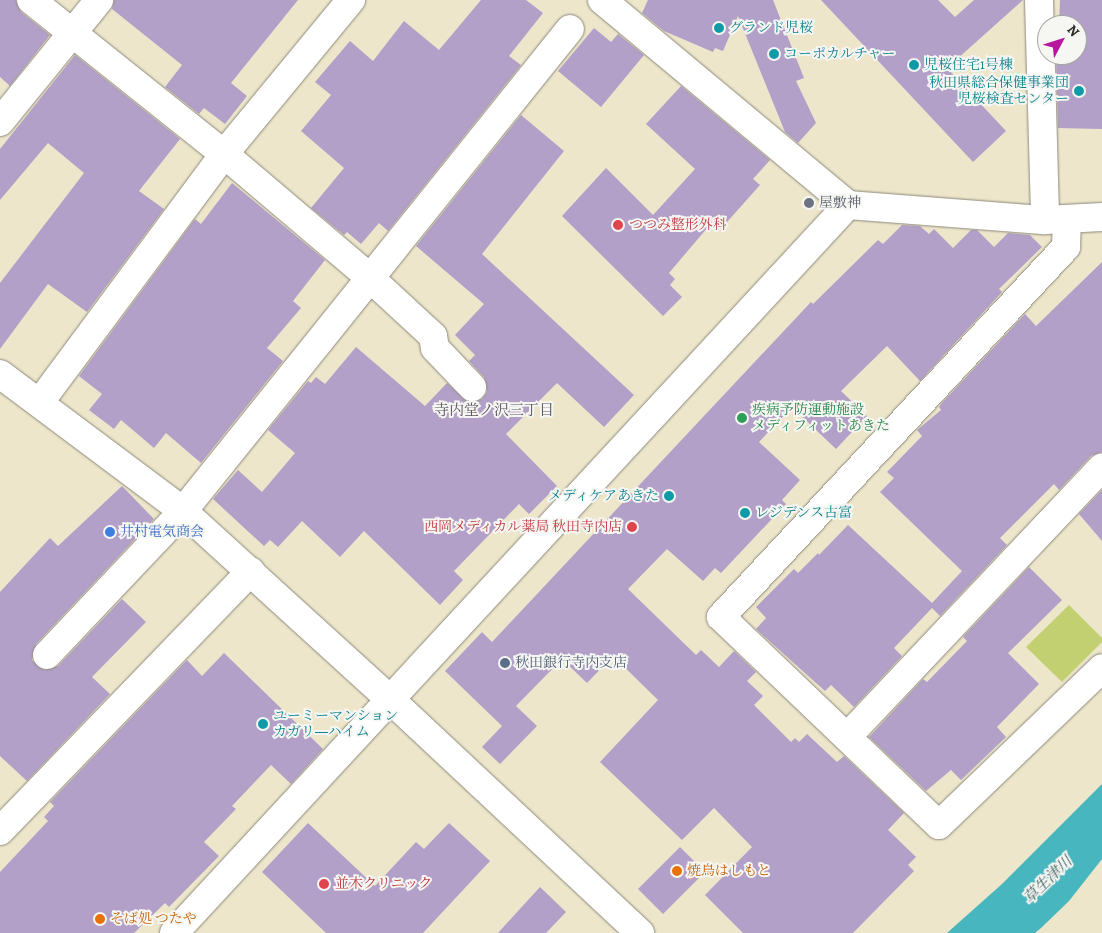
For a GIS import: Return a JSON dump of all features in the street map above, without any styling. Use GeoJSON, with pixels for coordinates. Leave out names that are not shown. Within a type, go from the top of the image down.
{"type":"FeatureCollection","features":[{"type":"Feature","properties":{"kind":"street"},"geometry":{"type":"LineString","coordinates":[[31,0],[224,154],[369,277],[433,336],[436,348],[472,387]]}},
{"type":"Feature","properties":{"kind":"street"},"geometry":{"type":"LineString","coordinates":[[0,122],[99,0]]}},
{"type":"Feature","properties":{"kind":"street"},"geometry":{"type":"LineString","coordinates":[[40,402],[224,154],[351,0]]}},
{"type":"Feature","properties":{"kind":"street"},"geometry":{"type":"LineString","coordinates":[[602,0],[848,205],[1056,219],[1102,217]]}},
{"type":"Feature","properties":{"kind":"street"},"geometry":{"type":"LineString","coordinates":[[1039,0],[1056,219],[1066,247],[720,617],[939,825],[1102,668]]}},
{"type":"Feature","properties":{"kind":"street"},"geometry":{"type":"LineString","coordinates":[[48,655],[183,511],[570,29]]}},
{"type":"Feature","properties":{"kind":"street"},"geometry":{"type":"LineString","coordinates":[[174,933],[392,701],[848,205]]}},
{"type":"Feature","properties":{"kind":"street"},"geometry":{"type":"LineString","coordinates":[[0,374],[40,402],[183,511],[392,701],[640,933]]}},
{"type":"Feature","properties":{"kind":"street"},"geometry":{"type":"LineString","coordinates":[[847,737],[1102,467]]}},
{"type":"Feature","properties":{"kind":"street"},"geometry":{"type":"LineString","coordinates":[[0,831],[251,571]]}},
{"type":"Feature","properties":{"kind":"green space"},"geometry":{"type":"Polygon","coordinates":[[[1069,605],[1102,638],[1102,642],[1062,682],[1026,647],[1069,605]]]}},
{"type":"Feature","properties":{"kind":"water","name":"草生津川"},"geometry":{"type":"Polygon","coordinates":[[[1102,784],[1102,859],[1069,901],[1041,928],[1035,933],[947,933],[1002,884],[1102,784]]]}},
{"type":"Feature","properties":{"kind":"building"},"geometry":{"type":"Polygon","coordinates":[[[0,0],[16,0],[21,12],[50,35],[10,86],[0,77],[0,0]]]}},
{"type":"Feature","properties":{"kind":"building"},"geometry":{"type":"Polygon","coordinates":[[[114,0],[298,0],[231,83],[247,96],[225,124],[204,108],[199,114],[165,87],[182,65],[112,9],[114,0]]]}},
{"type":"Feature","properties":{"kind":"building"},"geometry":{"type":"Polygon","coordinates":[[[481,0],[526,0],[543,13],[509,56],[521,65],[388,231],[379,223],[361,244],[347,232],[344,235],[311,208],[344,168],[301,131],[331,95],[315,82],[350,41],[373,61],[404,21],[439,50],[481,0]]]}},
{"type":"Feature","properties":{"kind":"building"},"geometry":{"type":"Polygon","coordinates":[[[648,0],[773,0],[804,78],[796,81],[816,123],[798,143],[785,132],[738,16],[723,51],[715,48],[713,52],[664,31],[642,13],[648,0]]]}},
{"type":"Feature","properties":{"kind":"building","name":"児桜住宅1号棟"},"geometry":{"type":"Polygon","coordinates":[[[821,0],[938,0],[955,17],[974,0],[1023,0],[947,68],[1006,131],[973,162],[821,0]]]}},
{"type":"Feature","properties":{"kind":"building","name":"秋田県総合保健事業団 児桜検査センター"},"geometry":{"type":"Polygon","coordinates":[[[1060,0],[1102,0],[1102,129],[1058,128],[1056,65],[1087,65],[1087,15],[1059,15],[1060,0]]]}},
{"type":"Feature","properties":{"kind":"building"},"geometry":{"type":"Polygon","coordinates":[[[594,28],[611,42],[618,34],[644,55],[601,107],[558,71],[594,28]]]}},
{"type":"Feature","properties":{"kind":"building"},"geometry":{"type":"Polygon","coordinates":[[[75,55],[180,139],[139,191],[164,209],[87,312],[48,284],[0,349],[0,283],[84,173],[48,143],[0,200],[0,149],[75,55]]]}},
{"type":"Feature","properties":{"kind":"building"},"geometry":{"type":"Polygon","coordinates":[[[681,86],[770,160],[753,179],[760,185],[727,222],[719,214],[669,273],[675,279],[670,285],[682,297],[663,316],[562,216],[606,168],[653,215],[695,169],[646,124],[681,86]]]}},
{"type":"Feature","properties":{"kind":"building"},"geometry":{"type":"Polygon","coordinates":[[[521,115],[564,151],[482,254],[634,395],[604,427],[557,383],[506,434],[557,486],[529,514],[519,504],[454,571],[463,580],[440,605],[364,531],[340,557],[302,521],[278,547],[270,540],[264,546],[213,499],[238,470],[262,492],[295,453],[268,430],[308,381],[311,383],[316,377],[325,384],[356,347],[425,406],[447,383],[468,402],[482,399],[487,392],[484,377],[469,361],[475,355],[455,335],[484,304],[416,246],[521,115]]]}},
{"type":"Feature","properties":{"kind":"building"},"geometry":{"type":"Polygon","coordinates":[[[232,183],[325,260],[293,301],[301,308],[267,348],[283,361],[201,463],[166,433],[154,448],[121,420],[114,429],[89,410],[102,394],[79,376],[195,219],[201,224],[232,183]]]}},
{"type":"Feature","properties":{"kind":"building"},"geometry":{"type":"Polygon","coordinates":[[[902,225],[920,226],[929,234],[934,229],[953,248],[971,230],[977,230],[994,247],[1008,233],[1030,235],[1042,247],[999,289],[1002,292],[920,381],[887,346],[841,391],[867,416],[836,449],[792,407],[759,442],[800,480],[782,500],[786,504],[721,573],[715,568],[703,581],[667,549],[628,589],[696,655],[701,650],[719,667],[734,651],[756,672],[747,681],[763,696],[754,705],[791,742],[795,738],[799,742],[807,734],[837,762],[844,756],[904,813],[888,830],[916,857],[908,865],[914,871],[853,933],[743,933],[705,895],[752,847],[714,808],[682,840],[600,762],[658,700],[613,656],[587,683],[562,659],[516,706],[537,726],[500,764],[482,747],[502,726],[445,671],[482,632],[492,642],[811,302],[813,304],[878,240],[883,244],[902,225]]]}},
{"type":"Feature","properties":{"kind":"building"},"geometry":{"type":"Polygon","coordinates":[[[1102,262],[1102,452],[1091,456],[1059,490],[1054,484],[1000,538],[1007,545],[940,616],[932,608],[894,648],[902,656],[854,707],[831,685],[825,691],[756,629],[766,618],[756,607],[794,569],[798,573],[818,553],[819,555],[848,525],[932,603],[962,571],[880,492],[894,478],[887,472],[922,436],[917,430],[941,410],[939,407],[942,403],[1025,314],[1036,326],[1102,262]]]}},
{"type":"Feature","properties":{"kind":"building"},"geometry":{"type":"Polygon","coordinates":[[[122,486],[154,519],[36,644],[32,660],[44,670],[58,666],[122,599],[146,622],[92,677],[110,694],[27,781],[0,756],[0,592],[50,538],[58,546],[122,486]]]}},
{"type":"Feature","properties":{"kind":"building"},"geometry":{"type":"Polygon","coordinates":[[[1102,490],[1102,541],[1079,514],[1102,490]]]}},
{"type":"Feature","properties":{"kind":"building"},"geometry":{"type":"Polygon","coordinates":[[[1029,567],[1062,600],[1008,653],[1039,684],[997,727],[1006,737],[961,780],[951,770],[926,791],[869,737],[923,679],[927,682],[967,641],[963,637],[1029,567]]]}},
{"type":"Feature","properties":{"kind":"building"},"geometry":{"type":"Polygon","coordinates":[[[224,653],[323,749],[291,784],[271,765],[232,806],[236,809],[204,842],[219,856],[169,907],[165,903],[134,933],[0,933],[0,872],[48,821],[44,817],[54,806],[50,802],[187,660],[202,676],[224,653]]]}},
{"type":"Feature","properties":{"kind":"building","name":"並木クリニック"},"geometry":{"type":"Polygon","coordinates":[[[308,823],[375,886],[416,842],[424,849],[449,823],[490,861],[423,933],[326,933],[262,872],[308,823]]]}},
{"type":"Feature","properties":{"kind":"building"},"geometry":{"type":"Polygon","coordinates":[[[680,847],[705,872],[663,914],[638,889],[680,847]]]}},
{"type":"Feature","properties":{"kind":"building"},"geometry":{"type":"Polygon","coordinates":[[[540,887],[566,912],[546,933],[498,933],[540,887]]]}},
{"type":"Feature","properties":{"kind":"place","name":"グランド児桜"},"geometry":{"type":"Point","coordinates":[719,28]}},
{"type":"Feature","properties":{"kind":"place","name":"コーポカルチャー"},"geometry":{"type":"Point","coordinates":[774,54]}},
{"type":"Feature","properties":{"kind":"place","name":"児桜住宅1号棟"},"geometry":{"type":"Point","coordinates":[914,65]}},
{"type":"Feature","properties":{"kind":"place","name":"秋田県総合保健事業団 児桜検査センター"},"geometry":{"type":"Point","coordinates":[1079,91]}},
{"type":"Feature","properties":{"kind":"place","name":"屋敷神"},"geometry":{"type":"Point","coordinates":[809,203]}},
{"type":"Feature","properties":{"kind":"place","name":"つつみ整形外科"},"geometry":{"type":"Point","coordinates":[618,225]}},
{"type":"Feature","properties":{"kind":"place","name":"疾病予防運動施設 メディフィットあきた"},"geometry":{"type":"Point","coordinates":[742,418]}},
{"type":"Feature","properties":{"kind":"place","name":"メディケアあきた"},"geometry":{"type":"Point","coordinates":[669,496]}},
{"type":"Feature","properties":{"kind":"place","name":"レジデンス古富"},"geometry":{"type":"Point","coordinates":[745,513]}},
{"type":"Feature","properties":{"kind":"place","name":"西岡メディカル薬局 秋田寺内店"},"geometry":{"type":"Point","coordinates":[632,527]}},
{"type":"Feature","properties":{"kind":"place","name":"井村電気商会"},"geometry":{"type":"Point","coordinates":[110,532]}},
{"type":"Feature","properties":{"kind":"place","name":"秋田銀行寺内支店"},"geometry":{"type":"Point","coordinates":[505,663]}},
{"type":"Feature","properties":{"kind":"place","name":"ユーミーマンション カガリ―ハイム"},"geometry":{"type":"Point","coordinates":[263,724]}},
{"type":"Feature","properties":{"kind":"place","name":"焼鳥はしもと"},"geometry":{"type":"Point","coordinates":[677,871]}},
{"type":"Feature","properties":{"kind":"place","name":"並木クリニック"},"geometry":{"type":"Point","coordinates":[324,884]}},
{"type":"Feature","properties":{"kind":"place","name":"そば処 つたや"},"geometry":{"type":"Point","coordinates":[100,919]}},
{"type":"Feature","properties":{"kind":"district","name":"寺内堂ノ沢三丁目"},"geometry":{"type":"Point","coordinates":[494,411]}}]}
